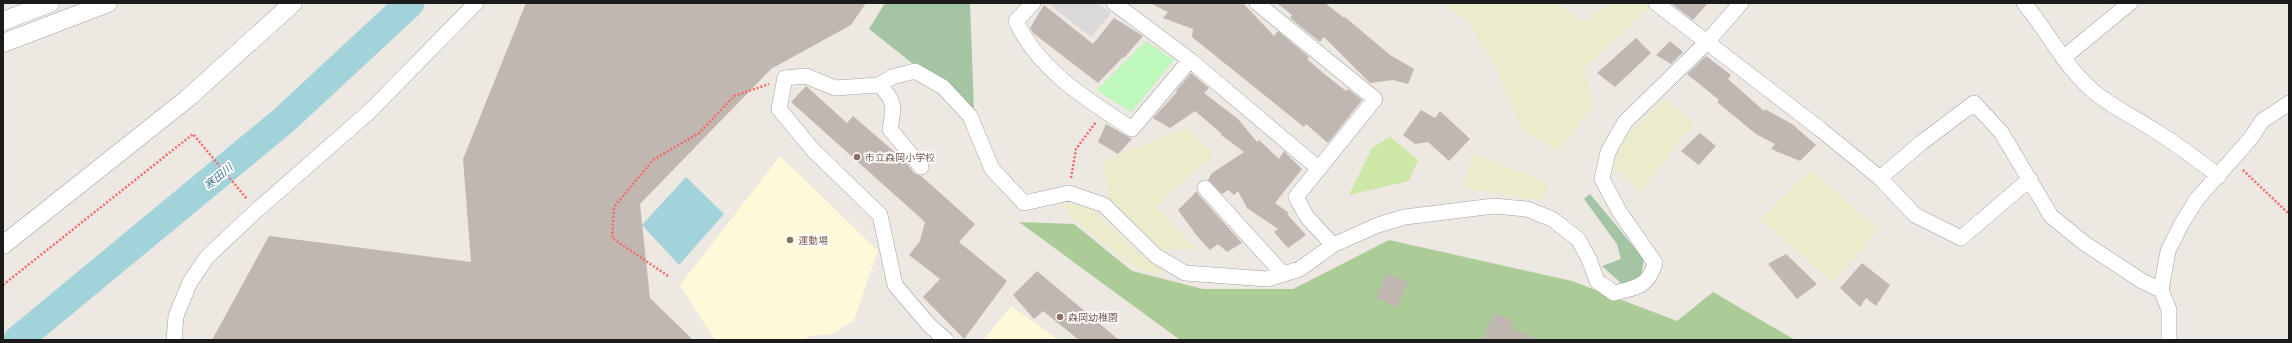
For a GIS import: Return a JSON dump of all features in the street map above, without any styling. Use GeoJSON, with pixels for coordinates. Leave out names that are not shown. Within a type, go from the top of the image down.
{"type":"FeatureCollection","features":[{"type":"Feature","properties":{"kind":"street"},"geometry":{"type":"LineString","coordinates":[[3,21],[50,3]]}},
{"type":"Feature","properties":{"kind":"street"},"geometry":{"type":"LineString","coordinates":[[3,43],[108,3]]}},
{"type":"Feature","properties":{"kind":"street"},"geometry":{"type":"LineString","coordinates":[[3,245],[188,98],[294,3]]}},
{"type":"Feature","properties":{"kind":"street"},"geometry":{"type":"LineString","coordinates":[[174,340],[176,316],[190,282],[208,257],[257,210],[370,111],[476,3]]}},
{"type":"Feature","properties":{"kind":"street"},"geometry":{"type":"LineString","coordinates":[[1033,3],[1016,21],[1031,49],[1074,91],[1132,129],[1190,60]]}},
{"type":"Feature","properties":{"kind":"street"},"geometry":{"type":"LineString","coordinates":[[1114,3],[1190,60],[1318,168]]}},
{"type":"Feature","properties":{"kind":"street"},"geometry":{"type":"LineString","coordinates":[[1258,3],[1375,99],[1296,197],[1307,217],[1333,245]]}},
{"type":"Feature","properties":{"kind":"street"},"geometry":{"type":"LineString","coordinates":[[1656,3],[1706,43],[1820,128],[1880,178],[1915,214],[1961,238],[2030,179]]}},
{"type":"Feature","properties":{"kind":"street"},"geometry":{"type":"LineString","coordinates":[[946,340],[929,325],[895,285],[880,215],[813,150],[779,109],[785,78],[806,76],[835,88],[878,85],[892,76],[915,71],[943,87],[970,116],[992,169],[1024,203],[1069,193],[1104,205],[1156,256],[1185,273],[1267,279],[1300,269],[1333,245],[1378,225],[1405,217],[1494,206],[1527,209],[1552,219],[1578,239],[1589,259],[1597,281],[1614,293],[1638,288],[1651,276],[1654,263],[1619,211],[1602,179],[1608,152],[1625,122],[1706,43],[1742,3]]}},
{"type":"Feature","properties":{"kind":"street"},"geometry":{"type":"LineString","coordinates":[[2024,3],[2037,18],[2053,46],[2098,95],[2158,132],[2219,176]]}},
{"type":"Feature","properties":{"kind":"street"},"geometry":{"type":"LineString","coordinates":[[2063,58],[2130,3]]}},
{"type":"Feature","properties":{"kind":"street"},"geometry":{"type":"LineString","coordinates":[[878,85],[888,94],[894,109],[890,129],[921,167]]}},
{"type":"Feature","properties":{"kind":"street"},"geometry":{"type":"LineString","coordinates":[[1880,178],[1921,143],[1974,103],[2002,132],[2051,216],[2084,243],[2142,281],[2161,290]]}},
{"type":"Feature","properties":{"kind":"street"},"geometry":{"type":"LineString","coordinates":[[2169,340],[2169,310],[2161,290],[2168,251],[2182,223],[2197,199],[2232,161],[2262,121],[2289,103]]}},
{"type":"Feature","properties":{"kind":"street"},"geometry":{"type":"LineString","coordinates":[[1205,188],[1283,274]]}},
{"type":"Feature","properties":{"kind":"path"},"geometry":{"type":"LineString","coordinates":[[668,276],[612,238],[614,207],[653,160],[699,133],[734,96],[785,78]]}},
{"type":"Feature","properties":{"kind":"path"},"geometry":{"type":"LineString","coordinates":[[1069,193],[1076,148],[1104,111]]}},
{"type":"Feature","properties":{"kind":"path"},"geometry":{"type":"LineString","coordinates":[[3,285],[193,134],[257,210]]}},
{"type":"Feature","properties":{"kind":"path"},"geometry":{"type":"LineString","coordinates":[[2232,161],[2289,214]]}},
{"type":"Feature","properties":{"kind":"shaded area"},"geometry":{"type":"Polygon","coordinates":[[[1048,3],[1097,3],[1111,13],[1091,37],[1048,3]]]}},
{"type":"Feature","properties":{"kind":"shaded area","name":"運動場"},"geometry":{"type":"Polygon","coordinates":[[[780,156],[878,251],[854,320],[832,334],[808,336],[806,340],[715,340],[680,285],[780,156]]]}},
{"type":"Feature","properties":{"kind":"shaded area"},"geometry":{"type":"Polygon","coordinates":[[[1011,306],[1059,340],[983,340],[1011,306]]]}},
{"type":"Feature","properties":{"kind":"green space"},"geometry":{"type":"Polygon","coordinates":[[[885,3],[970,3],[974,112],[869,29],[885,3]]]}},
{"type":"Feature","properties":{"kind":"green space"},"geometry":{"type":"Polygon","coordinates":[[[1442,3],[1555,3],[1584,22],[1609,3],[1644,3],[1650,7],[1584,69],[1594,106],[1558,151],[1524,132],[1494,65],[1467,20],[1442,3]]]}},
{"type":"Feature","properties":{"kind":"green space"},"geometry":{"type":"Polygon","coordinates":[[[1146,41],[1174,60],[1131,112],[1097,90],[1146,41]]]}},
{"type":"Feature","properties":{"kind":"green space"},"geometry":{"type":"Polygon","coordinates":[[[1665,99],[1694,123],[1640,193],[1613,165],[1628,134],[1665,99]]]}},
{"type":"Feature","properties":{"kind":"green space"},"geometry":{"type":"Polygon","coordinates":[[[1187,127],[1213,155],[1156,206],[1196,249],[1159,250],[1111,202],[1102,161],[1187,127]]]}},
{"type":"Feature","properties":{"kind":"green space"},"geometry":{"type":"Polygon","coordinates":[[[1390,137],[1418,160],[1409,181],[1349,195],[1372,148],[1390,137]]]}},
{"type":"Feature","properties":{"kind":"green space"},"geometry":{"type":"Polygon","coordinates":[[[1474,154],[1548,182],[1543,201],[1461,188],[1474,154]]]}},
{"type":"Feature","properties":{"kind":"green space"},"geometry":{"type":"Polygon","coordinates":[[[1811,169],[1878,230],[1833,282],[1760,219],[1811,169]]]}},
{"type":"Feature","properties":{"kind":"green space"},"geometry":{"type":"Polygon","coordinates":[[[1590,194],[1644,259],[1641,276],[1622,284],[1602,266],[1621,259],[1617,244],[1584,199],[1590,194]]]}},
{"type":"Feature","properties":{"kind":"green space"},"geometry":{"type":"Polygon","coordinates":[[[1061,203],[1089,207],[1141,255],[1165,271],[1160,275],[1135,268],[1074,220],[1061,203]]]}},
{"type":"Feature","properties":{"kind":"green space"},"geometry":{"type":"Polygon","coordinates":[[[1019,222],[1074,224],[1132,271],[1203,289],[1293,289],[1389,240],[1572,281],[1677,321],[1713,292],[1795,340],[1180,340],[1019,222]]]}},
{"type":"Feature","properties":{"kind":"water"},"geometry":{"type":"Polygon","coordinates":[[[686,177],[724,214],[679,265],[642,225],[686,177]]]}},
{"type":"Feature","properties":{"kind":"building"},"geometry":{"type":"Polygon","coordinates":[[[526,3],[866,3],[851,25],[771,69],[640,204],[650,298],[693,340],[212,340],[269,236],[471,262],[463,159],[526,3]]]}},
{"type":"Feature","properties":{"kind":"building"},"geometry":{"type":"Polygon","coordinates":[[[1150,3],[1243,3],[1274,36],[1278,31],[1309,57],[1307,59],[1323,73],[1346,91],[1348,89],[1362,100],[1328,143],[1306,124],[1304,127],[1192,37],[1193,29],[1163,18],[1168,12],[1150,3]]]}},
{"type":"Feature","properties":{"kind":"building"},"geometry":{"type":"Polygon","coordinates":[[[1277,3],[1325,3],[1344,18],[1345,17],[1390,55],[1414,69],[1408,84],[1393,80],[1370,83],[1324,37],[1320,42],[1290,18],[1292,15],[1277,3]]]}},
{"type":"Feature","properties":{"kind":"building"},"geometry":{"type":"Polygon","coordinates":[[[1671,3],[1708,3],[1693,20],[1671,3]]]}},
{"type":"Feature","properties":{"kind":"building"},"geometry":{"type":"Polygon","coordinates":[[[1044,5],[1093,44],[1114,18],[1143,36],[1124,58],[1123,57],[1098,83],[1033,33],[1030,28],[1044,5]]]}},
{"type":"Feature","properties":{"kind":"building"},"geometry":{"type":"Polygon","coordinates":[[[1636,38],[1651,53],[1615,87],[1597,73],[1636,38]]]}},
{"type":"Feature","properties":{"kind":"building"},"geometry":{"type":"Polygon","coordinates":[[[1670,41],[1683,52],[1671,64],[1656,55],[1670,41]]]}},
{"type":"Feature","properties":{"kind":"building"},"geometry":{"type":"Polygon","coordinates":[[[1706,56],[1731,75],[1728,79],[1764,111],[1765,109],[1792,124],[1816,145],[1800,161],[1771,149],[1775,144],[1756,134],[1717,102],[1719,100],[1687,74],[1706,56]]]}},
{"type":"Feature","properties":{"kind":"building"},"geometry":{"type":"Polygon","coordinates":[[[1191,73],[1209,88],[1204,93],[1238,119],[1257,142],[1259,140],[1279,159],[1284,151],[1302,169],[1275,203],[1289,213],[1287,214],[1306,235],[1288,248],[1274,232],[1278,229],[1247,208],[1238,191],[1234,195],[1228,190],[1222,194],[1208,180],[1212,173],[1244,152],[1221,135],[1222,134],[1195,111],[1170,128],[1153,118],[1177,92],[1176,91],[1191,73]]]}},
{"type":"Feature","properties":{"kind":"building"},"geometry":{"type":"Polygon","coordinates":[[[806,86],[847,123],[853,116],[905,161],[914,173],[921,176],[975,224],[959,242],[1007,281],[964,339],[923,297],[940,279],[909,255],[920,241],[925,222],[791,102],[806,86]]]}},
{"type":"Feature","properties":{"kind":"building"},"geometry":{"type":"Polygon","coordinates":[[[1421,110],[1435,118],[1440,111],[1470,139],[1449,161],[1428,142],[1415,144],[1403,135],[1421,110]]]}},
{"type":"Feature","properties":{"kind":"building"},"geometry":{"type":"Polygon","coordinates":[[[1106,124],[1132,139],[1118,154],[1098,142],[1106,124]]]}},
{"type":"Feature","properties":{"kind":"building"},"geometry":{"type":"Polygon","coordinates":[[[1700,133],[1716,146],[1699,165],[1681,151],[1700,133]]]}},
{"type":"Feature","properties":{"kind":"building"},"geometry":{"type":"Polygon","coordinates":[[[1197,191],[1198,194],[1242,243],[1227,252],[1218,244],[1210,250],[1197,236],[1178,210],[1197,191]]]}},
{"type":"Feature","properties":{"kind":"building"},"geometry":{"type":"Polygon","coordinates":[[[1786,254],[1817,284],[1797,299],[1768,264],[1786,254]]]}},
{"type":"Feature","properties":{"kind":"building"},"geometry":{"type":"Polygon","coordinates":[[[1862,263],[1890,285],[1876,306],[1866,298],[1860,307],[1840,288],[1862,263]]]}},
{"type":"Feature","properties":{"kind":"building"},"geometry":{"type":"Polygon","coordinates":[[[1037,271],[1119,340],[1079,340],[1043,311],[1034,319],[1013,295],[1037,271]]]}},
{"type":"Feature","properties":{"kind":"building"},"geometry":{"type":"Polygon","coordinates":[[[1387,273],[1408,282],[1397,307],[1376,298],[1387,273]]]}},
{"type":"Feature","properties":{"kind":"building"},"geometry":{"type":"Polygon","coordinates":[[[1494,313],[1515,322],[1512,328],[1540,340],[1482,340],[1494,313]]]}},
{"type":"Feature","properties":{"kind":"waterway","name":"寒田川"},"geometry":{"type":"LineString","coordinates":[[18,340],[284,120],[410,3]]}},
{"type":"Feature","properties":{"kind":"place","name":"市立森岡小学校"},"geometry":{"type":"Point","coordinates":[857,157]}},
{"type":"Feature","properties":{"kind":"place","name":"運動場"},"geometry":{"type":"Point","coordinates":[790,240]}},
{"type":"Feature","properties":{"kind":"place","name":"森岡幼稚園"},"geometry":{"type":"Point","coordinates":[1060,317]}}]}
